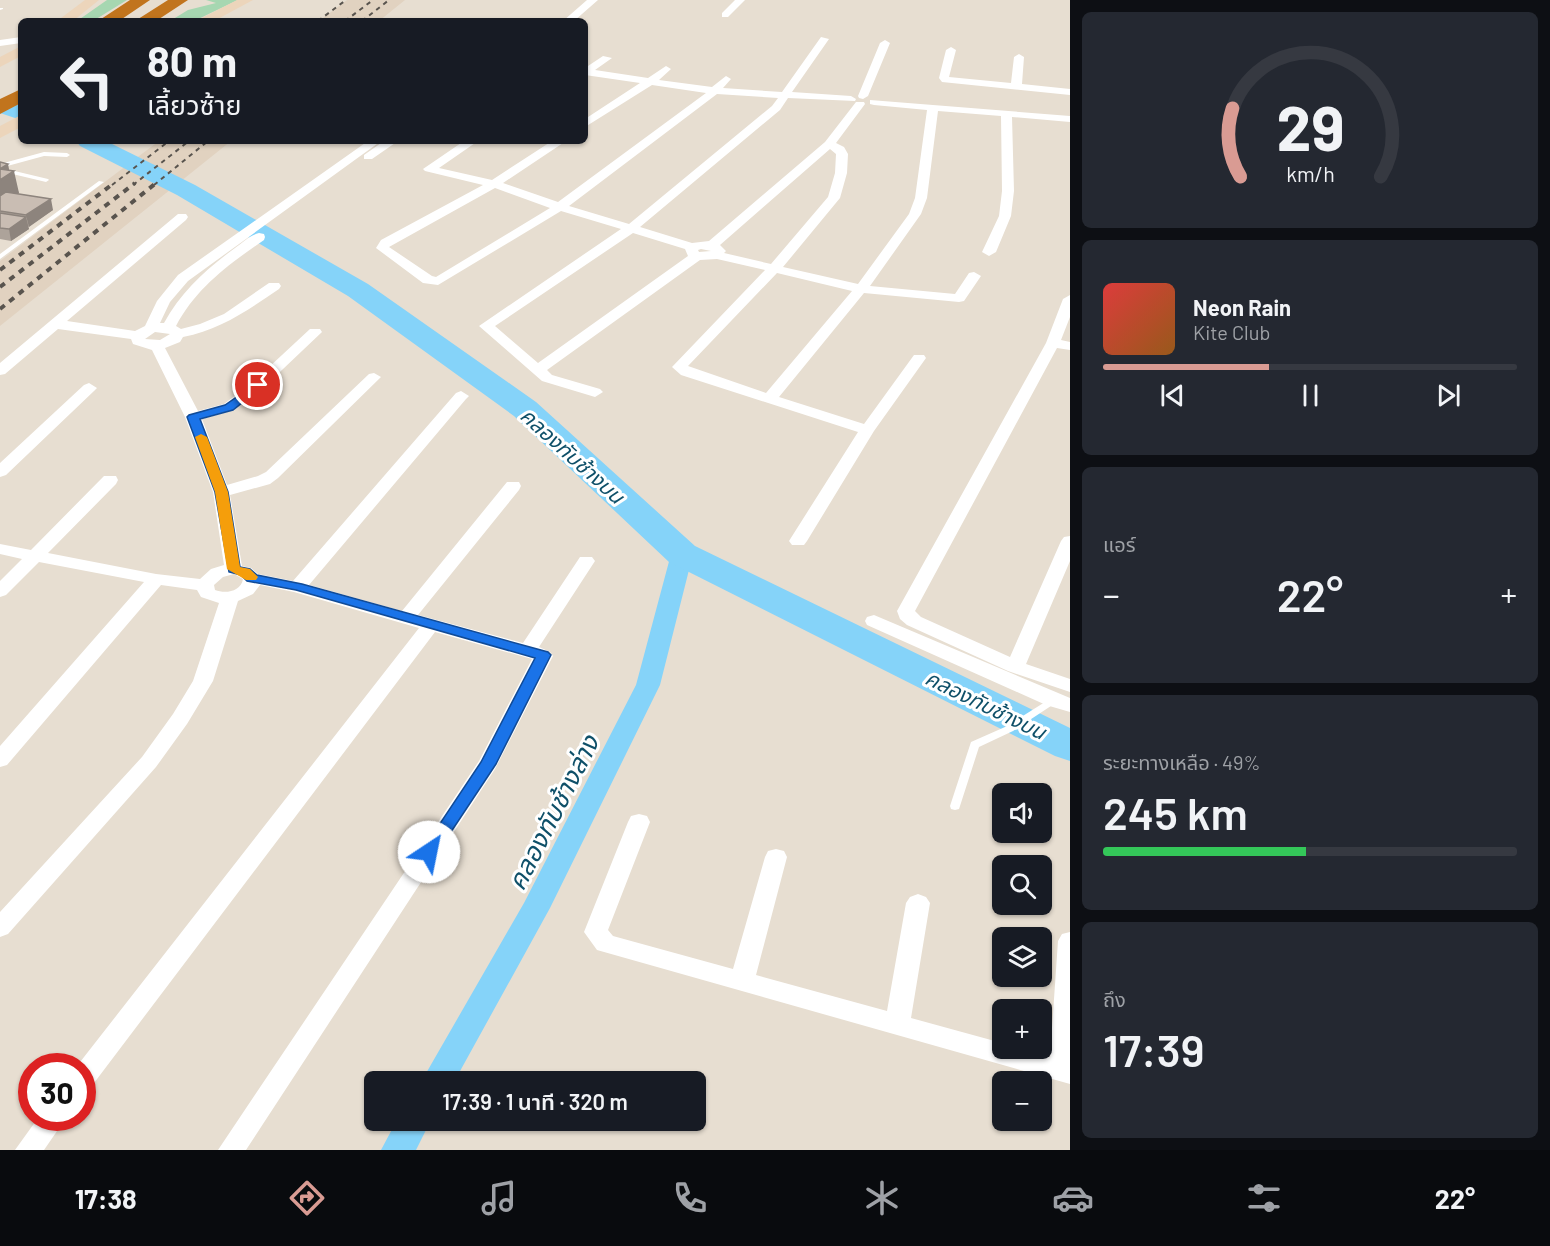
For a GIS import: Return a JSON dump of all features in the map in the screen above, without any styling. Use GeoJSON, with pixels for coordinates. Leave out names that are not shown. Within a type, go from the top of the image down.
{"type":"FeatureCollection","features":[{"type":"Feature","properties":{"kind":"highway"},"geometry":{"type":"LineString","coordinates":[[112,18],[142,0]]}},
{"type":"Feature","properties":{"kind":"highway"},"geometry":{"type":"LineString","coordinates":[[149,18],[180,0]]}},
{"type":"Feature","properties":{"kind":"highway"},"geometry":{"type":"LineString","coordinates":[[0,108],[18,97]]}},
{"type":"Feature","properties":{"kind":"main road"},"geometry":{"type":"LineString","coordinates":[[68,18],[93,0]]}},
{"type":"Feature","properties":{"kind":"main road"},"geometry":{"type":"LineString","coordinates":[[209,18],[247,0]]}},
{"type":"Feature","properties":{"kind":"main road"},"geometry":{"type":"LineString","coordinates":[[0,63],[18,52]]}},
{"type":"Feature","properties":{"kind":"main road"},"geometry":{"type":"LineString","coordinates":[[2,131],[18,122]]}},
{"type":"Feature","properties":{"kind":"street"},"geometry":{"type":"LineString","coordinates":[[725,15],[740,0]]}},
{"type":"Feature","properties":{"kind":"street"},"geometry":{"type":"LineString","coordinates":[[582,17],[597,2]]}},
{"type":"Feature","properties":{"kind":"street"},"geometry":{"type":"LineString","coordinates":[[595,392],[547,378],[486,327],[487,324],[630,229],[776,108],[824,39]]}},
{"type":"Feature","properties":{"kind":"street"},"geometry":{"type":"LineString","coordinates":[[0,44],[18,41]]}},
{"type":"Feature","properties":{"kind":"street"},"geometry":{"type":"LineString","coordinates":[[714,250],[829,144],[858,100],[885,43]]}},
{"type":"Feature","properties":{"kind":"street"},"geometry":{"type":"LineString","coordinates":[[951,50],[944,78],[946,80],[1070,92]]}},
{"type":"Feature","properties":{"kind":"street"},"geometry":{"type":"LineString","coordinates":[[1016,87],[1019,57]]}},
{"type":"Feature","properties":{"kind":"street"},"geometry":{"type":"LineString","coordinates":[[588,70],[607,58]]}},
{"type":"Feature","properties":{"kind":"street"},"geometry":{"type":"LineString","coordinates":[[588,122],[666,69]]}},
{"type":"Feature","properties":{"kind":"street"},"geometry":{"type":"LineString","coordinates":[[588,72],[715,91],[858,100],[871,98],[874,102],[1070,119]]}},
{"type":"Feature","properties":{"kind":"street"},"geometry":{"type":"LineString","coordinates":[[555,144],[494,184],[386,243],[382,248],[428,280],[438,281],[560,207],[715,91],[726,79]]}},
{"type":"Feature","properties":{"kind":"street"},"geometry":{"type":"LineString","coordinates":[[770,399],[861,289],[915,214],[921,198],[933,107]]}},
{"type":"Feature","properties":{"kind":"street"},"geometry":{"type":"LineString","coordinates":[[989,252],[1005,216],[1008,191],[1006,114]]}},
{"type":"Feature","properties":{"kind":"street"},"geometry":{"type":"LineString","coordinates":[[363,155],[372,144]]}},
{"type":"Feature","properties":{"kind":"street"},"geometry":{"type":"LineString","coordinates":[[237,245],[231,257],[206,276],[177,309],[172,331],[175,339],[157,346],[145,345],[138,341],[167,295],[183,278],[214,254],[237,245],[363,155],[386,144]]}},
{"type":"Feature","properties":{"kind":"street"},"geometry":{"type":"LineString","coordinates":[[467,144],[429,168],[494,184],[695,252],[714,250],[774,269],[861,289],[955,300],[974,276]]}},
{"type":"Feature","properties":{"kind":"street"},"geometry":{"type":"LineString","coordinates":[[829,144],[842,151],[841,173],[834,198],[774,269],[679,367],[682,370],[867,430]]}},
{"type":"Feature","properties":{"kind":"street"},"geometry":{"type":"LineString","coordinates":[[0,371],[182,217]]}},
{"type":"Feature","properties":{"kind":"street"},"geometry":{"type":"LineString","coordinates":[[537,370],[695,252]]}},
{"type":"Feature","properties":{"kind":"street"},"geometry":{"type":"LineString","coordinates":[[214,254],[231,257]]}},
{"type":"Feature","properties":{"kind":"street"},"geometry":{"type":"LineString","coordinates":[[55,324],[144,332],[206,329],[222,322],[274,286]]}},
{"type":"Feature","properties":{"kind":"street"},"geometry":{"type":"LineString","coordinates":[[1070,299],[1061,344],[906,611],[914,621],[1015,667],[1070,686]]}},
{"type":"Feature","properties":{"kind":"street"},"geometry":{"type":"LineString","coordinates":[[193,417],[229,407],[258,385],[315,332]]}},
{"type":"Feature","properties":{"kind":"street"},"geometry":{"type":"LineString","coordinates":[[157,346],[193,417],[221,492],[234,569]]}},
{"type":"Feature","properties":{"kind":"street"},"geometry":{"type":"LineString","coordinates":[[798,541],[867,430],[919,358]]}},
{"type":"Feature","properties":{"kind":"street"},"geometry":{"type":"LineString","coordinates":[[221,492],[264,480],[272,475],[374,377]]}},
{"type":"Feature","properties":{"kind":"street"},"geometry":{"type":"LineString","coordinates":[[0,472],[89,388]]}},
{"type":"Feature","properties":{"kind":"street"},"geometry":{"type":"LineString","coordinates":[[297,586],[461,396]]}},
{"type":"Feature","properties":{"kind":"street"},"geometry":{"type":"LineString","coordinates":[[0,591],[110,480]]}},
{"type":"Feature","properties":{"kind":"street"},"geometry":{"type":"LineString","coordinates":[[407,617],[513,486]]}},
{"type":"Feature","properties":{"kind":"street"},"geometry":{"type":"LineString","coordinates":[[1015,667],[1070,541]]}},
{"type":"Feature","properties":{"kind":"street"},"geometry":{"type":"LineString","coordinates":[[0,549],[156,579],[205,585]]}},
{"type":"Feature","properties":{"kind":"street"},"geometry":{"type":"LineString","coordinates":[[528,650],[586,561]]}},
{"type":"Feature","properties":{"kind":"street"},"geometry":{"type":"LineString","coordinates":[[231,1150],[488,764],[543,656],[297,586],[252,578],[245,572],[234,569],[220,571],[209,577],[205,585],[207,592],[217,597],[230,598],[243,594],[251,586],[252,578]]}},
{"type":"Feature","properties":{"kind":"street"},"geometry":{"type":"LineString","coordinates":[[0,760],[156,579]]}},
{"type":"Feature","properties":{"kind":"street"},"geometry":{"type":"LineString","coordinates":[[0,928],[149,762],[180,719],[203,681],[230,598]]}},
{"type":"Feature","properties":{"kind":"street"},"geometry":{"type":"LineString","coordinates":[[874,621],[1055,705]]}},
{"type":"Feature","properties":{"kind":"street"},"geometry":{"type":"LineString","coordinates":[[96,1061],[431,625]]}},
{"type":"Feature","properties":{"kind":"street"},"geometry":{"type":"LineString","coordinates":[[639,822],[597,927],[598,936],[605,943],[1066,1072],[1070,941]]}},
{"type":"Feature","properties":{"kind":"street"},"geometry":{"type":"LineString","coordinates":[[742,981],[776,856]]}},
{"type":"Feature","properties":{"kind":"street"},"geometry":{"type":"LineString","coordinates":[[897,1025],[918,903]]}},
{"type":"Feature","properties":{"kind":"street"},"geometry":{"type":"LineString","coordinates":[[28,1150],[43,1131]]}},
{"type":"Feature","properties":{"kind":"lane"},"geometry":{"type":"LineString","coordinates":[[0,168],[44,154],[67,155]]}},
{"type":"Feature","properties":{"kind":"lane"},"geometry":{"type":"LineString","coordinates":[[0,168],[46,180]]}},
{"type":"Feature","properties":{"kind":"lane"},"geometry":{"type":"LineString","coordinates":[[0,257],[101,182]]}},
{"type":"Feature","properties":{"kind":"lane"},"geometry":{"type":"LineString","coordinates":[[955,806],[975,745],[1055,705]]}},
{"type":"Feature","properties":{"kind":"shaded area"},"geometry":{"type":"Polygon","coordinates":[[[347,0],[405,0],[383,18],[323,18],[347,0]]]}},
{"type":"Feature","properties":{"kind":"shaded area"},"geometry":{"type":"Polygon","coordinates":[[[155,144],[227,144],[0,326],[0,261],[155,144]]]}},
{"type":"Feature","properties":{"kind":"green space"},"geometry":{"type":"Polygon","coordinates":[[[107,0],[127,0],[98,18],[81,18],[107,0]]]}},
{"type":"Feature","properties":{"kind":"green space"},"geometry":{"type":"Polygon","coordinates":[[[206,0],[238,0],[200,18],[175,18],[188,10],[216,3],[206,0]]]}},
{"type":"Feature","properties":{"kind":"building"},"geometry":{"type":"Polygon","coordinates":[[[0,162],[8,164],[0,169],[0,162]]]}},
{"type":"Feature","properties":{"kind":"building"},"geometry":{"type":"Polygon","coordinates":[[[0,169],[14,171],[0,180],[0,169]]]}},
{"type":"Feature","properties":{"kind":"building"},"geometry":{"type":"Polygon","coordinates":[[[6,192],[51,199],[26,215],[0,211],[0,196],[6,192]]]}},
{"type":"Feature","properties":{"kind":"building"},"geometry":{"type":"Polygon","coordinates":[[[0,213],[26,217],[9,229],[0,228],[0,213]]]}},
{"type":"Feature","properties":{"kind":"waterway","name":"คลองทับช้างบน"},"geometry":{"type":"LineString","coordinates":[[0,106],[18,112]]}},
{"type":"Feature","properties":{"kind":"waterway","name":"คลองทับช้างบน"},"geometry":{"type":"LineString","coordinates":[[94,144],[186,190],[358,290],[525,409],[682,554],[1070,746]]}},
{"type":"Feature","properties":{"kind":"waterway","name":"คลองทับช้างล่าง"},"geometry":{"type":"LineString","coordinates":[[443,1071],[536,908],[648,685],[682,554]]}},
{"type":"Feature","properties":{"kind":"waterway","name":"คลองทับช้างล่าง"},"geometry":{"type":"LineString","coordinates":[[398,1150],[409,1131]]}},
{"type":"Feature","properties":{"kind":"railway"},"geometry":{"type":"LineString","coordinates":[[322,18],[346,0]]}},
{"type":"Feature","properties":{"kind":"railway"},"geometry":{"type":"LineString","coordinates":[[349,18],[373,0]]}},
{"type":"Feature","properties":{"kind":"railway"},"geometry":{"type":"LineString","coordinates":[[366,18],[389,0]]}},
{"type":"Feature","properties":{"kind":"railway"},"geometry":{"type":"LineString","coordinates":[[112,185],[165,144]]}},
{"type":"Feature","properties":{"kind":"railway"},"geometry":{"type":"LineString","coordinates":[[133,185],[185,144]]}},
{"type":"Feature","properties":{"kind":"railway"},"geometry":{"type":"LineString","coordinates":[[154,185],[204,144]]}},
{"type":"Feature","properties":{"kind":"railway"},"geometry":{"type":"LineString","coordinates":[[0,270],[114,183]]}},
{"type":"Feature","properties":{"kind":"railway"},"geometry":{"type":"LineString","coordinates":[[0,287],[135,183]]}},
{"type":"Feature","properties":{"kind":"railway"},"geometry":{"type":"LineString","coordinates":[[0,309],[156,183]]}},
{"type":"Feature","properties":{"kind":"slow traffic"},"geometry":{"type":"LineString","coordinates":[[201,437],[221,492],[234,569],[245,572],[251,577]]}},
{"type":"Feature","properties":{"kind":"route"},"geometry":{"type":"LineString","coordinates":[[258,385],[229,407],[212,414],[193,417],[221,492],[234,569],[245,572],[252,578],[297,586],[543,655],[488,764],[429,852]]}}]}
